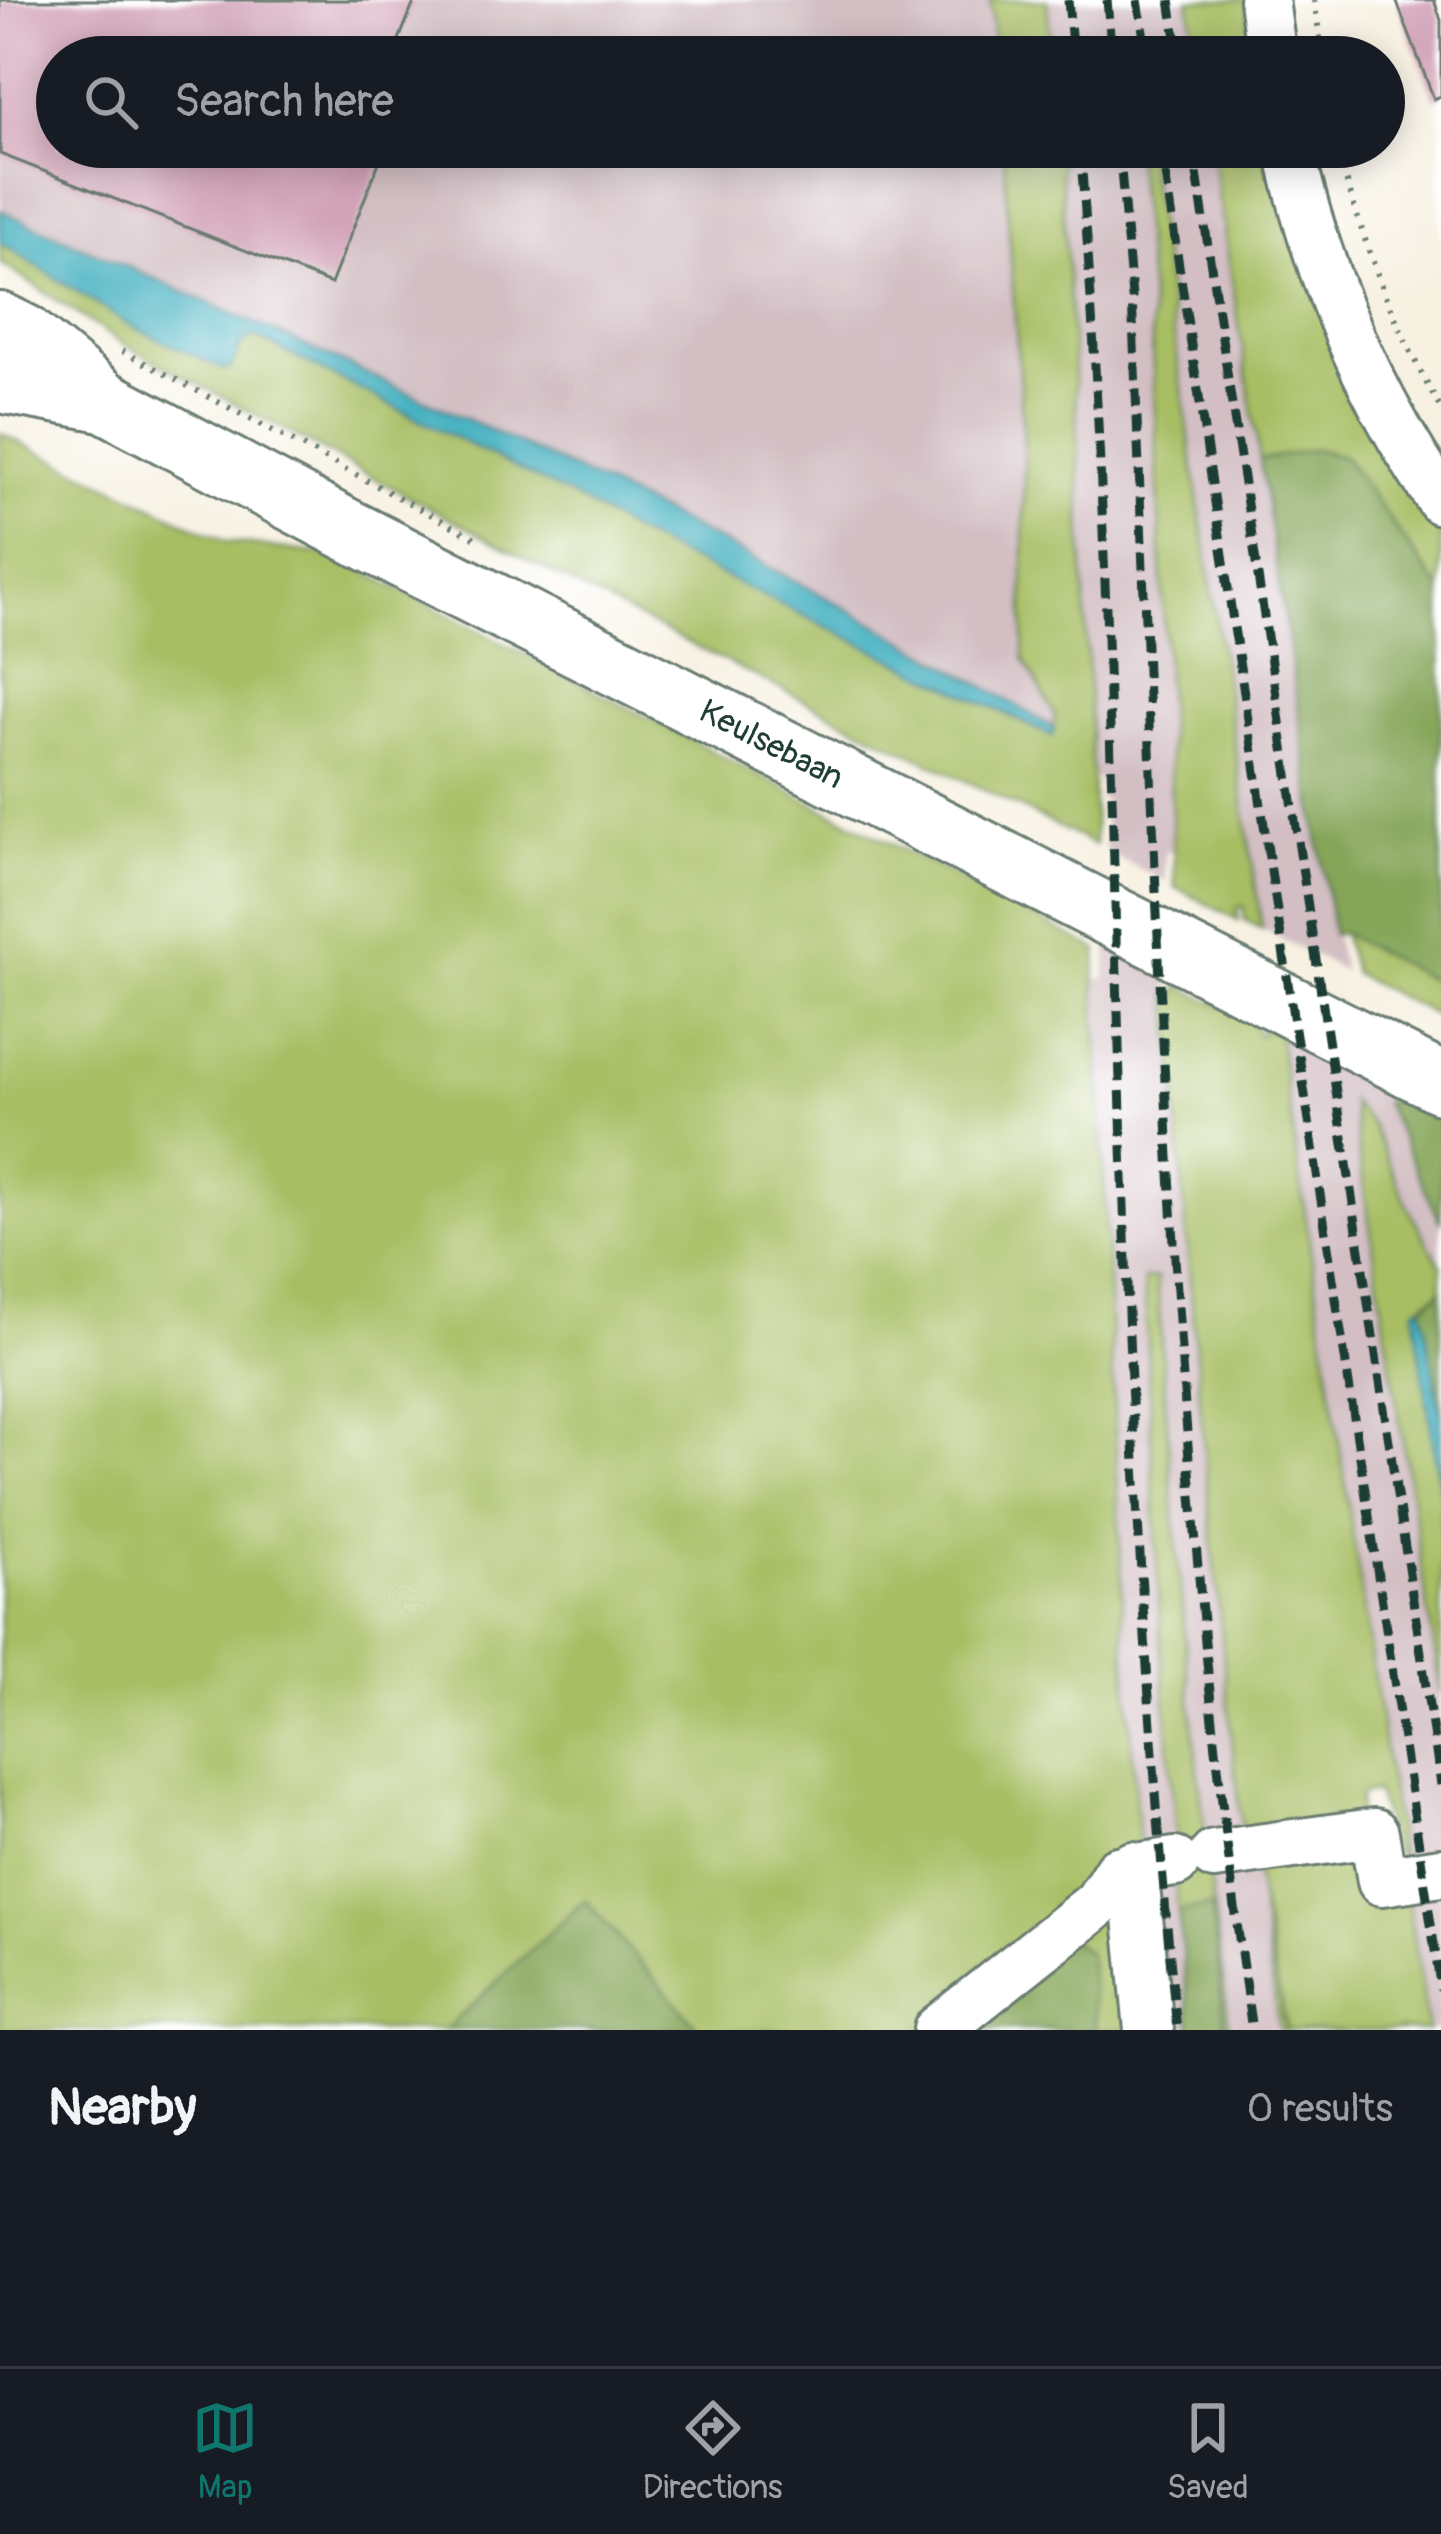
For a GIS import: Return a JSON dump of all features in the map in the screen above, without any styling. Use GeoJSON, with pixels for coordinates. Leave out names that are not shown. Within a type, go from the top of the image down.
{"type":"FeatureCollection","features":[{"type":"Feature","properties":{"kind":"main road","name":"Keulsebaan"},"geometry":{"type":"LineString","coordinates":[[0,322],[24,335],[104,401],[346,529],[1441,1083]]}},
{"type":"Feature","properties":{"kind":"main road","name":"Keulsebaan"},"geometry":{"type":"LineString","coordinates":[[0,382],[104,401]]}},
{"type":"Feature","properties":{"kind":"street"},"geometry":{"type":"LineString","coordinates":[[1264,0],[1269,36]]}},
{"type":"Feature","properties":{"kind":"street"},"geometry":{"type":"LineString","coordinates":[[1294,168],[1309,226],[1353,347],[1386,412],[1441,500]]}},
{"type":"Feature","properties":{"kind":"street"},"geometry":{"type":"LineString","coordinates":[[938,2030],[1091,1908],[1118,1871],[1374,1833],[1382,1881],[1441,1872]]}},
{"type":"Feature","properties":{"kind":"street"},"geometry":{"type":"LineString","coordinates":[[1149,2030],[1174,1861]]}},
{"type":"Feature","properties":{"kind":"path"},"geometry":{"type":"LineString","coordinates":[[1314,0],[1320,36]]}},
{"type":"Feature","properties":{"kind":"path"},"geometry":{"type":"LineString","coordinates":[[1343,168],[1387,298],[1415,365],[1441,409]]}},
{"type":"Feature","properties":{"kind":"shaded area"},"geometry":{"type":"Polygon","coordinates":[[[0,0],[1224,0],[1230,36],[36,36],[36,168],[1255,168],[1357,929],[1334,935],[1344,971],[1245,920],[1243,906],[1237,908],[1239,920],[1175,887],[1174,851],[1165,852],[1166,882],[1105,851],[1099,779],[1090,779],[1090,800],[1064,756],[258,325],[0,210],[0,0]]]}},
{"type":"Feature","properties":{"kind":"shaded area"},"geometry":{"type":"Polygon","coordinates":[[[1108,945],[1169,977],[1184,1227],[1222,1653],[1242,1831],[1250,1832],[1279,2030],[1230,2030],[1184,1658],[1157,1279],[1144,1280],[1160,1625],[1180,1881],[1175,1882],[1191,2030],[1154,2030],[1124,1633],[1109,1310],[1095,979],[1105,978],[1108,945]]]}},
{"type":"Feature","properties":{"kind":"shaded area"},"geometry":{"type":"Polygon","coordinates":[[[1278,1031],[1378,1082],[1404,1150],[1441,1223],[1441,1266],[1411,1213],[1372,1125],[1352,1102],[1441,1694],[1441,2030],[1428,2030],[1278,1031]]]}},
{"type":"Feature","properties":{"kind":"green space"},"geometry":{"type":"Polygon","coordinates":[[[990,0],[1047,0],[1050,36],[993,36],[990,0]]]}},
{"type":"Feature","properties":{"kind":"green space"},"geometry":{"type":"Polygon","coordinates":[[[1189,0],[1246,0],[1252,36],[1194,36],[1189,0]]]}},
{"type":"Feature","properties":{"kind":"green space"},"geometry":{"type":"Polygon","coordinates":[[[1004,168],[1060,168],[1077,416],[1095,845],[616,607],[123,344],[0,263],[0,242],[131,326],[231,367],[240,346],[253,336],[583,502],[632,532],[1051,736],[1055,716],[1024,658],[1024,444],[1004,168]]]}},
{"type":"Feature","properties":{"kind":"green space"},"geometry":{"type":"Polygon","coordinates":[[[1136,168],[1149,168],[1262,929],[1245,920],[1243,906],[1237,908],[1239,920],[1175,887],[1150,297],[1136,168]]]}},
{"type":"Feature","properties":{"kind":"green space"},"geometry":{"type":"Polygon","coordinates":[[[1214,168],[1279,168],[1417,500],[1441,535],[1441,591],[1344,456],[1316,449],[1260,460],[1214,168]]]}},
{"type":"Feature","properties":{"kind":"green space"},"geometry":{"type":"Polygon","coordinates":[[[0,433],[227,542],[333,555],[1098,950],[1095,979],[1124,1633],[1139,1846],[923,2030],[700,2030],[585,1900],[445,2030],[0,2030],[0,433]]]}},
{"type":"Feature","properties":{"kind":"green space"},"geometry":{"type":"Polygon","coordinates":[[[1316,449],[1344,457],[1441,591],[1441,985],[1342,933],[1333,935],[1260,460],[1316,449]]]}},
{"type":"Feature","properties":{"kind":"green space"},"geometry":{"type":"Polygon","coordinates":[[[1342,933],[1441,985],[1441,1018],[1354,974],[1342,933]]]}},
{"type":"Feature","properties":{"kind":"green space"},"geometry":{"type":"Polygon","coordinates":[[[1178,985],[1255,1023],[1257,1035],[1262,1034],[1261,1023],[1278,1031],[1401,1859],[1392,1846],[1375,1792],[1360,1795],[1358,1815],[1242,1832],[1184,1204],[1169,994],[1178,994],[1178,985]]]}},
{"type":"Feature","properties":{"kind":"green space"},"geometry":{"type":"Polygon","coordinates":[[[1392,1097],[1441,1122],[1441,1223],[1384,1102],[1392,1097]]]}},
{"type":"Feature","properties":{"kind":"green space"},"geometry":{"type":"Polygon","coordinates":[[[1351,1101],[1372,1125],[1411,1213],[1441,1266],[1441,1291],[1415,1309],[1441,1498],[1441,1694],[1351,1101]]]}},
{"type":"Feature","properties":{"kind":"green space"},"geometry":{"type":"Polygon","coordinates":[[[1157,1278],[1186,1655],[1230,2030],[1225,2030],[1212,1906],[1178,1911],[1175,1881],[1179,1880],[1160,1625],[1144,1279],[1157,1278]]]}},
{"type":"Feature","properties":{"kind":"green space"},"geometry":{"type":"Polygon","coordinates":[[[1441,1291],[1441,1416],[1422,1307],[1441,1291]]]}},
{"type":"Feature","properties":{"kind":"green space"},"geometry":{"type":"Polygon","coordinates":[[[1348,1853],[1361,1867],[1366,1902],[1407,1896],[1428,2030],[1287,2030],[1260,1896],[1285,2030],[1279,2030],[1255,1866],[1348,1853]]]}},
{"type":"Feature","properties":{"kind":"green space"},"geometry":{"type":"Polygon","coordinates":[[[1129,1886],[1142,2030],[1096,2030],[1089,1954],[1067,1937],[1129,1886]]]}},
{"type":"Feature","properties":{"kind":"green space"},"geometry":{"type":"Polygon","coordinates":[[[585,1900],[700,2030],[445,2030],[585,1900]]]}},
{"type":"Feature","properties":{"kind":"green space"},"geometry":{"type":"Polygon","coordinates":[[[1212,1906],[1225,2030],[1191,2030],[1178,1911],[1212,1906]]]}},
{"type":"Feature","properties":{"kind":"green space"},"geometry":{"type":"Polygon","coordinates":[[[1067,1937],[1089,1954],[1096,2030],[951,2030],[1067,1937]]]}},
{"type":"Feature","properties":{"kind":"water"},"geometry":{"type":"Polygon","coordinates":[[[0,210],[403,390],[669,516],[928,654],[1055,729],[1052,736],[632,532],[583,502],[254,336],[240,346],[231,368],[225,370],[131,326],[0,242],[0,210]]]}},
{"type":"Feature","properties":{"kind":"water"},"geometry":{"type":"Polygon","coordinates":[[[1422,1307],[1441,1416],[1441,1498],[1416,1326],[1415,1308],[1422,1307]]]}},
{"type":"Feature","properties":{"kind":"building"},"geometry":{"type":"Polygon","coordinates":[[[0,0],[415,0],[400,36],[36,36],[36,168],[377,168],[331,284],[0,154],[0,0]]]}},
{"type":"Feature","properties":{"kind":"building"},"geometry":{"type":"Polygon","coordinates":[[[1396,0],[1434,0],[1441,20],[1441,96],[1434,99],[1396,0]]]}},
{"type":"Feature","properties":{"kind":"railway"},"geometry":{"type":"LineString","coordinates":[[1068,0],[1071,36]]}},
{"type":"Feature","properties":{"kind":"railway"},"geometry":{"type":"LineString","coordinates":[[1107,0],[1110,36]]}},
{"type":"Feature","properties":{"kind":"railway"},"geometry":{"type":"LineString","coordinates":[[1138,0],[1144,36]]}},
{"type":"Feature","properties":{"kind":"railway"},"geometry":{"type":"LineString","coordinates":[[1170,0],[1176,36]]}},
{"type":"Feature","properties":{"kind":"railway"},"geometry":{"type":"LineString","coordinates":[[1082,168],[1099,438],[1136,1492],[1177,2030]]}},
{"type":"Feature","properties":{"kind":"railway"},"geometry":{"type":"LineString","coordinates":[[1121,168],[1132,297],[1183,1382],[1223,1814],[1252,2030]]}},
{"type":"Feature","properties":{"kind":"railway"},"geometry":{"type":"LineString","coordinates":[[1164,168],[1441,1990]]}},
{"type":"Feature","properties":{"kind":"railway"},"geometry":{"type":"LineString","coordinates":[[1196,168],[1441,1785]]}}]}
